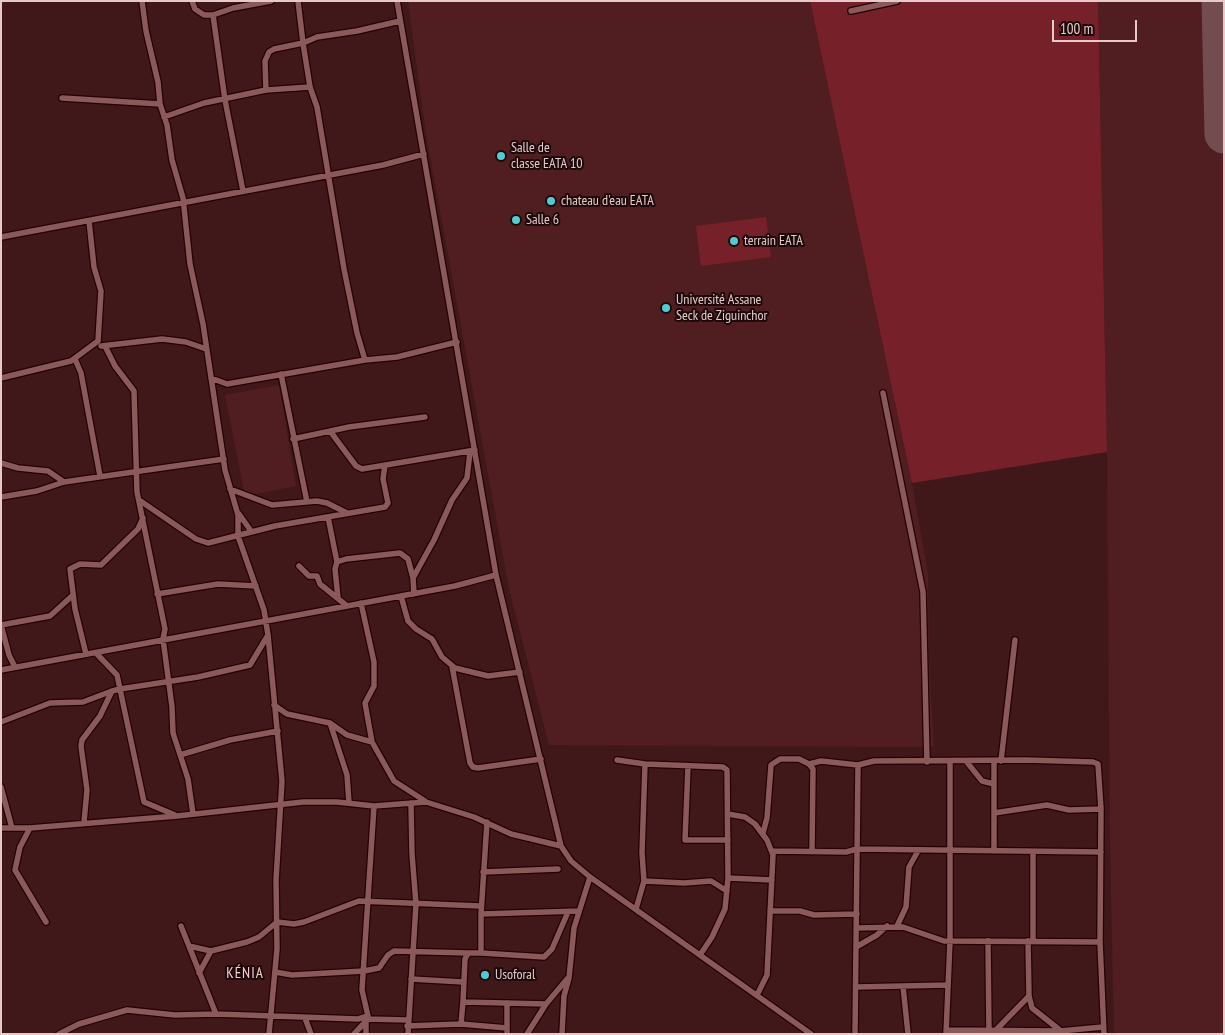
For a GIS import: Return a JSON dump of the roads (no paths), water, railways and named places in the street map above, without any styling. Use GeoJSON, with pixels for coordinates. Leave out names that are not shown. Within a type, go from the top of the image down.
{"type":"FeatureCollection","features":[{"type":"Feature","properties":{"kind":"street"},"geometry":{"type":"LineString","coordinates":[[142,1],[146,31],[156,69],[160,104],[172,160],[184,203],[187,241],[224,459],[230,490],[237,511],[238,536],[256,586],[268,635],[282,781],[279,804],[276,972],[269,1034]]}},
{"type":"Feature","properties":{"kind":"street"},"geometry":{"type":"LineString","coordinates":[[192,1],[195,9],[204,15],[212,16],[233,8],[271,1]]}},
{"type":"Feature","properties":{"kind":"street"},"geometry":{"type":"LineString","coordinates":[[298,1],[310,87],[316,107],[329,175],[346,278],[365,360]]}},
{"type":"Feature","properties":{"kind":"street"},"geometry":{"type":"LineString","coordinates":[[397,1],[496,576],[560,846],[571,861],[590,877],[811,1034]]}},
{"type":"Feature","properties":{"kind":"street"},"geometry":{"type":"LineString","coordinates":[[851,11],[897,1]]}},
{"type":"Feature","properties":{"kind":"street"},"geometry":{"type":"LineString","coordinates":[[212,16],[225,100],[243,191]]}},
{"type":"Feature","properties":{"kind":"street"},"geometry":{"type":"LineString","coordinates":[[266,90],[265,62],[270,52],[274,49],[303,43],[318,37],[357,31],[400,21]]}},
{"type":"Feature","properties":{"kind":"street"},"geometry":{"type":"LineString","coordinates":[[164,117],[204,103],[266,90],[310,87]]}},
{"type":"Feature","properties":{"kind":"street"},"geometry":{"type":"LineString","coordinates":[[62,98],[160,104]]}},
{"type":"Feature","properties":{"kind":"street"},"geometry":{"type":"LineString","coordinates":[[1,237],[383,165],[424,154]]}},
{"type":"Feature","properties":{"kind":"street"},"geometry":{"type":"LineString","coordinates":[[1,378],[50,367],[75,359],[94,346],[100,337],[101,298],[94,267],[89,221]]}},
{"type":"Feature","properties":{"kind":"street"},"geometry":{"type":"LineString","coordinates":[[94,346],[162,340],[186,342],[206,349]]}},
{"type":"Feature","properties":{"kind":"street"},"geometry":{"type":"LineString","coordinates":[[211,378],[227,384],[365,360],[397,357],[457,342]]}},
{"type":"Feature","properties":{"kind":"street"},"geometry":{"type":"LineString","coordinates":[[104,346],[115,366],[134,390],[136,473],[139,500],[165,629],[163,639],[173,733],[188,779],[193,814]]}},
{"type":"Feature","properties":{"kind":"street"},"geometry":{"type":"LineString","coordinates":[[75,359],[81,373],[100,476]]}},
{"type":"Feature","properties":{"kind":"street"},"geometry":{"type":"LineString","coordinates":[[281,374],[307,502]]}},
{"type":"Feature","properties":{"kind":"street"},"geometry":{"type":"LineString","coordinates":[[883,393],[923,592],[928,762]]}},
{"type":"Feature","properties":{"kind":"street"},"geometry":{"type":"LineString","coordinates":[[293,438],[425,417]]}},
{"type":"Feature","properties":{"kind":"street"},"geometry":{"type":"LineString","coordinates":[[330,431],[359,468],[473,451]]}},
{"type":"Feature","properties":{"kind":"street"},"geometry":{"type":"LineString","coordinates":[[413,578],[434,540],[455,495],[468,478],[473,451]]}},
{"type":"Feature","properties":{"kind":"street"},"geometry":{"type":"LineString","coordinates":[[1,497],[36,491],[64,482],[224,459]]}},
{"type":"Feature","properties":{"kind":"street"},"geometry":{"type":"LineString","coordinates":[[1,463],[18,468],[48,471],[64,482]]}},
{"type":"Feature","properties":{"kind":"street"},"geometry":{"type":"LineString","coordinates":[[139,500],[202,542],[208,543],[251,531],[386,507],[388,503],[383,479],[385,465]]}},
{"type":"Feature","properties":{"kind":"street"},"geometry":{"type":"LineString","coordinates":[[230,490],[272,506],[307,502],[327,503],[348,513]]}},
{"type":"Feature","properties":{"kind":"street"},"geometry":{"type":"LineString","coordinates":[[237,511],[251,531]]}},
{"type":"Feature","properties":{"kind":"street"},"geometry":{"type":"LineString","coordinates":[[328,517],[337,562],[335,573],[338,598]]}},
{"type":"Feature","properties":{"kind":"street"},"geometry":{"type":"LineString","coordinates":[[86,654],[73,595],[71,567],[80,564],[101,565],[138,530],[143,518]]}},
{"type":"Feature","properties":{"kind":"street"},"geometry":{"type":"LineString","coordinates":[[337,562],[352,558],[400,554],[408,559],[413,578],[414,594]]}},
{"type":"Feature","properties":{"kind":"street"},"geometry":{"type":"LineString","coordinates":[[299,566],[309,576],[318,576],[320,584],[347,606]]}},
{"type":"Feature","properties":{"kind":"street"},"geometry":{"type":"LineString","coordinates":[[1,670],[96,653],[122,646],[362,604],[496,576]]}},
{"type":"Feature","properties":{"kind":"street"},"geometry":{"type":"LineString","coordinates":[[158,594],[218,584],[256,586]]}},
{"type":"Feature","properties":{"kind":"street"},"geometry":{"type":"LineString","coordinates":[[16,667],[9,655],[1,625],[50,616],[73,595]]}},
{"type":"Feature","properties":{"kind":"street"},"geometry":{"type":"LineString","coordinates":[[401,596],[408,620],[416,629],[432,639],[442,657],[452,666],[464,671],[488,676],[520,672]]}},
{"type":"Feature","properties":{"kind":"street"},"geometry":{"type":"LineString","coordinates":[[362,604],[374,662],[374,686],[365,703],[372,742],[394,781],[426,802]]}},
{"type":"Feature","properties":{"kind":"street"},"geometry":{"type":"LineString","coordinates":[[1,722],[50,703],[83,702],[120,689],[198,677],[250,665],[268,635]]}},
{"type":"Feature","properties":{"kind":"street"},"geometry":{"type":"LineString","coordinates":[[994,851],[994,784],[1015,640]]}},
{"type":"Feature","properties":{"kind":"street"},"geometry":{"type":"LineString","coordinates":[[96,653],[117,675],[144,802],[177,816]]}},
{"type":"Feature","properties":{"kind":"street"},"geometry":{"type":"LineString","coordinates":[[452,666],[470,763],[478,768],[540,759]]}},
{"type":"Feature","properties":{"kind":"street"},"geometry":{"type":"LineString","coordinates":[[84,822],[87,790],[82,740],[100,716],[112,691]]}},
{"type":"Feature","properties":{"kind":"street"},"geometry":{"type":"LineString","coordinates":[[274,705],[294,716],[330,723],[347,735],[372,742]]}},
{"type":"Feature","properties":{"kind":"street"},"geometry":{"type":"LineString","coordinates":[[330,723],[347,775],[349,803]]}},
{"type":"Feature","properties":{"kind":"street"},"geometry":{"type":"LineString","coordinates":[[180,755],[230,740],[278,731]]}},
{"type":"Feature","properties":{"kind":"street"},"geometry":{"type":"LineString","coordinates":[[763,833],[767,818],[771,765],[780,759],[799,759],[810,764],[813,769],[812,851]]}},
{"type":"Feature","properties":{"kind":"street"},"geometry":{"type":"LineString","coordinates":[[617,760],[645,764],[723,767],[727,770],[727,891],[723,917],[700,955]]}},
{"type":"Feature","properties":{"kind":"street"},"geometry":{"type":"LineString","coordinates":[[810,764],[821,761],[858,765],[874,761],[928,762],[950,761],[998,761],[1096,763],[1099,769],[1101,809],[1100,942],[1103,1030],[946,1032],[950,941],[950,761]]}},
{"type":"Feature","properties":{"kind":"street"},"geometry":{"type":"LineString","coordinates":[[966,761],[982,781],[994,784]]}},
{"type":"Feature","properties":{"kind":"street"},"geometry":{"type":"LineString","coordinates":[[636,909],[644,882],[642,852],[645,764]]}},
{"type":"Feature","properties":{"kind":"street"},"geometry":{"type":"LineString","coordinates":[[856,1034],[858,765]]}},
{"type":"Feature","properties":{"kind":"street"},"geometry":{"type":"LineString","coordinates":[[688,766],[685,840],[728,840]]}},
{"type":"Feature","properties":{"kind":"street"},"geometry":{"type":"LineString","coordinates":[[1,787],[12,828]]}},
{"type":"Feature","properties":{"kind":"street"},"geometry":{"type":"LineString","coordinates":[[1,828],[30,828],[84,822],[177,816],[303,802],[349,803],[374,806],[426,802],[452,808],[511,834],[560,846]]}},
{"type":"Feature","properties":{"kind":"street"},"geometry":{"type":"LineString","coordinates":[[408,1034],[407,1023],[416,904],[412,854],[411,803]]}},
{"type":"Feature","properties":{"kind":"street"},"geometry":{"type":"LineString","coordinates":[[994,812],[1047,805],[1069,810],[1101,809]]}},
{"type":"Feature","properties":{"kind":"street"},"geometry":{"type":"LineString","coordinates":[[60,1034],[79,1024],[126,1010],[175,1015],[216,1014],[270,1018],[358,1019],[368,1016],[362,990],[374,806]]}},
{"type":"Feature","properties":{"kind":"street"},"geometry":{"type":"LineString","coordinates":[[728,814],[745,817],[763,833],[772,851],[767,975],[756,995]]}},
{"type":"Feature","properties":{"kind":"street"},"geometry":{"type":"LineString","coordinates":[[481,953],[480,906],[487,822]]}},
{"type":"Feature","properties":{"kind":"street"},"geometry":{"type":"LineString","coordinates":[[30,828],[20,847],[15,870],[46,922]]}},
{"type":"Feature","properties":{"kind":"street"},"geometry":{"type":"LineString","coordinates":[[772,851],[846,852],[857,849],[1100,852]]}},
{"type":"Feature","properties":{"kind":"street"},"geometry":{"type":"LineString","coordinates":[[897,926],[906,907],[909,867],[918,851]]}},
{"type":"Feature","properties":{"kind":"street"},"geometry":{"type":"LineString","coordinates":[[1032,1008],[1029,996],[1033,852]]}},
{"type":"Feature","properties":{"kind":"street"},"geometry":{"type":"LineString","coordinates":[[483,872],[558,869]]}},
{"type":"Feature","properties":{"kind":"street"},"geometry":{"type":"LineString","coordinates":[[562,1034],[564,996],[569,978],[574,928],[590,877]]}},
{"type":"Feature","properties":{"kind":"street"},"geometry":{"type":"LineString","coordinates":[[728,878],[772,880]]}},
{"type":"Feature","properties":{"kind":"street"},"geometry":{"type":"LineString","coordinates":[[644,882],[684,883],[711,881],[727,891]]}},
{"type":"Feature","properties":{"kind":"street"},"geometry":{"type":"LineString","coordinates":[[189,946],[211,951],[253,940],[277,922],[294,924],[304,922],[350,903],[368,901],[480,906]]}},
{"type":"Feature","properties":{"kind":"street"},"geometry":{"type":"LineString","coordinates":[[481,914],[578,911]]}},
{"type":"Feature","properties":{"kind":"street"},"geometry":{"type":"LineString","coordinates":[[770,911],[800,911],[821,915],[857,914]]}},
{"type":"Feature","properties":{"kind":"street"},"geometry":{"type":"LineString","coordinates":[[276,972],[292,975],[364,971],[378,968],[391,952],[414,950],[544,957],[552,949],[568,912]]}},
{"type":"Feature","properties":{"kind":"street"},"geometry":{"type":"LineString","coordinates":[[182,926],[216,1014]]}},
{"type":"Feature","properties":{"kind":"street"},"geometry":{"type":"LineString","coordinates":[[856,947],[877,935],[887,926]]}},
{"type":"Feature","properties":{"kind":"street"},"geometry":{"type":"LineString","coordinates":[[857,928],[897,926],[950,941],[1100,942]]}},
{"type":"Feature","properties":{"kind":"street"},"geometry":{"type":"LineString","coordinates":[[988,942],[989,1032]]}},
{"type":"Feature","properties":{"kind":"street"},"geometry":{"type":"LineString","coordinates":[[199,973],[211,951]]}},
{"type":"Feature","properties":{"kind":"street"},"geometry":{"type":"LineString","coordinates":[[461,1024],[463,966],[468,953]]}},
{"type":"Feature","properties":{"kind":"street"},"geometry":{"type":"LineString","coordinates":[[527,1034],[546,1004],[569,978]]}},
{"type":"Feature","properties":{"kind":"street"},"geometry":{"type":"LineString","coordinates":[[411,979],[463,982]]}},
{"type":"Feature","properties":{"kind":"street"},"geometry":{"type":"LineString","coordinates":[[856,986],[948,985]]}},
{"type":"Feature","properties":{"kind":"street"},"geometry":{"type":"LineString","coordinates":[[903,986],[908,1034]]}},
{"type":"Feature","properties":{"kind":"street"},"geometry":{"type":"LineString","coordinates":[[996,1030],[1020,1008],[1029,996]]}},
{"type":"Feature","properties":{"kind":"street"},"geometry":{"type":"LineString","coordinates":[[463,1002],[546,1004]]}},
{"type":"Feature","properties":{"kind":"street"},"geometry":{"type":"LineString","coordinates":[[354,1034],[368,1019],[407,1023],[461,1024],[507,1031],[507,1003]]}},
{"type":"Feature","properties":{"kind":"street"},"geometry":{"type":"LineString","coordinates":[[1020,1008],[1032,1008],[1063,1032]]}},
{"type":"Feature","properties":{"kind":"street"},"geometry":{"type":"LineString","coordinates":[[305,1018],[311,1034]]}},
{"type":"Feature","properties":{"kind":"street"},"geometry":{"type":"LineString","coordinates":[[1006,1021],[1018,1030]]}},
{"type":"Feature","properties":{"kind":"street"},"geometry":{"type":"LineString","coordinates":[[366,1022],[366,1034]]}},
{"type":"Feature","properties":{"kind":"place","name":"Salle de classe EATA 10"},"geometry":{"type":"Point","coordinates":[501,156]}},
{"type":"Feature","properties":{"kind":"place","name":"chateau d'eau EATA"},"geometry":{"type":"Point","coordinates":[551,201]}},
{"type":"Feature","properties":{"kind":"place","name":"Salle 6"},"geometry":{"type":"Point","coordinates":[516,220]}},
{"type":"Feature","properties":{"kind":"place","name":"terrain EATA"},"geometry":{"type":"Point","coordinates":[734,241]}},
{"type":"Feature","properties":{"kind":"place","name":"Université Assane Seck de Ziguinchor"},"geometry":{"type":"Point","coordinates":[666,308]}},
{"type":"Feature","properties":{"kind":"place","name":"Usoforal"},"geometry":{"type":"Point","coordinates":[485,975]}},
{"type":"Feature","properties":{"kind":"district","name":"KÉNIA"},"geometry":{"type":"Point","coordinates":[245,974]}}]}
